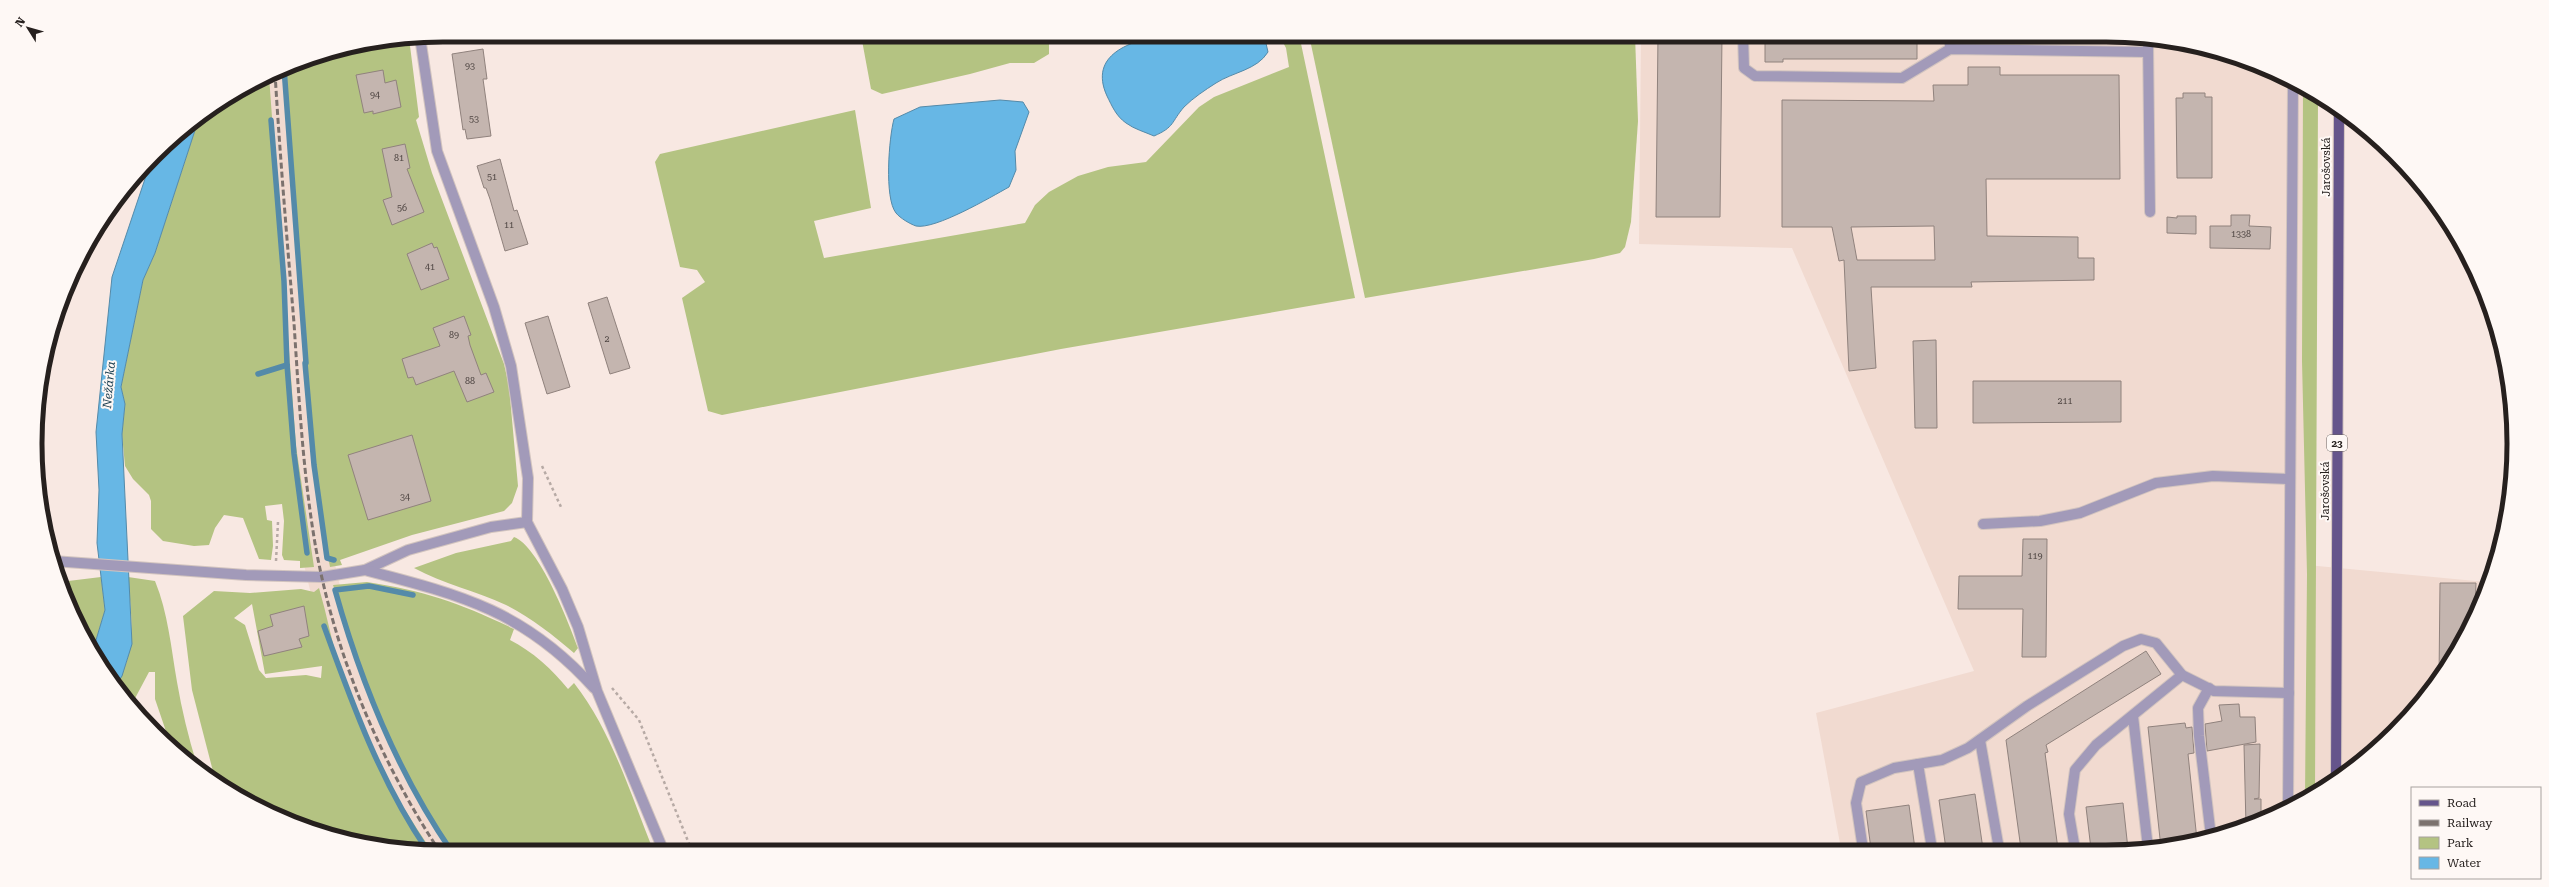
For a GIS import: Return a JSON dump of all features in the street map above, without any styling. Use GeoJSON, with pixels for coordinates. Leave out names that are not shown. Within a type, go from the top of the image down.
{"type":"FeatureCollection","features":[{"type":"Feature","properties":{"kind":"main road","name":"Jarošovská"},"geometry":{"type":"LineString","coordinates":[[2336,772],[2339,117]]}},
{"type":"Feature","properties":{"kind":"street"},"geometry":{"type":"LineString","coordinates":[[1743,42],[1744,68],[1755,76],[1902,78],[1950,49],[2148,52]]}},
{"type":"Feature","properties":{"kind":"street"},"geometry":{"type":"LineString","coordinates":[[1950,42],[1950,49]]}},
{"type":"Feature","properties":{"kind":"street"},"geometry":{"type":"LineString","coordinates":[[421,43],[437,151],[494,307],[511,366],[528,478],[528,522],[562,589],[578,627],[597,691],[661,845]]}},
{"type":"Feature","properties":{"kind":"street"},"geometry":{"type":"LineString","coordinates":[[2148,44],[2150,212]]}},
{"type":"Feature","properties":{"kind":"street"},"geometry":{"type":"LineString","coordinates":[[2288,801],[2293,89]]}},
{"type":"Feature","properties":{"kind":"street"},"geometry":{"type":"LineString","coordinates":[[1983,524],[2040,521],[2080,513],[2156,483],[2213,476],[2290,478]]}},
{"type":"Feature","properties":{"kind":"street"},"geometry":{"type":"LineString","coordinates":[[60,562],[275,576],[322,577],[365,570],[408,550],[491,528],[528,522]]}},
{"type":"Feature","properties":{"kind":"street"},"geometry":{"type":"LineString","coordinates":[[365,570],[449,592],[515,621],[570,660],[597,691]]}},
{"type":"Feature","properties":{"kind":"street"},"geometry":{"type":"LineString","coordinates":[[1862,845],[1856,804],[1861,782],[1894,768],[1942,760],[1980,740],[2046,694],[2123,646],[2141,639],[2156,644],[2182,675],[2214,691],[2289,693]]}},
{"type":"Feature","properties":{"kind":"street"},"geometry":{"type":"LineString","coordinates":[[2074,845],[2069,814],[2075,770],[2096,745],[2182,675]]}},
{"type":"Feature","properties":{"kind":"street"},"geometry":{"type":"LineString","coordinates":[[2209,688],[2198,708],[2199,736],[2210,828]]}},
{"type":"Feature","properties":{"kind":"street"},"geometry":{"type":"LineString","coordinates":[[2133,716],[2147,843]]}},
{"type":"Feature","properties":{"kind":"street"},"geometry":{"type":"LineString","coordinates":[[1980,740],[1998,845]]}},
{"type":"Feature","properties":{"kind":"street"},"geometry":{"type":"LineString","coordinates":[[1918,764],[1931,845]]}},
{"type":"Feature","properties":{"kind":"path"},"geometry":{"type":"LineString","coordinates":[[540,462],[561,507]]}},
{"type":"Feature","properties":{"kind":"path"},"geometry":{"type":"LineString","coordinates":[[275,576],[278,522]]}},
{"type":"Feature","properties":{"kind":"path"},"geometry":{"type":"LineString","coordinates":[[597,691],[610,684],[639,720],[689,845]]}},
{"type":"Feature","properties":{"kind":"shaded area"},"geometry":{"type":"Polygon","coordinates":[[[1641,42],[2132,43],[2158,45],[2209,56],[2235,63],[2283,83],[2311,99],[2307,565],[2482,582],[2466,621],[2439,667],[2424,688],[2389,727],[2370,745],[2350,762],[2306,791],[2283,804],[2235,824],[2184,837],[2158,842],[2132,844],[1840,845],[1816,713],[1974,671],[1792,248],[1639,244],[1641,42]]]}},
{"type":"Feature","properties":{"kind":"shaded area"},"geometry":{"type":"Polygon","coordinates":[[[288,74],[331,547],[355,641],[455,845],[417,844],[379,779],[326,650],[301,552],[261,86],[288,74]]]}},
{"type":"Feature","properties":{"kind":"green space"},"geometry":{"type":"Polygon","coordinates":[[[862,42],[1049,42],[1049,54],[1034,63],[1010,63],[970,74],[882,94],[871,89],[862,42]]]}},
{"type":"Feature","properties":{"kind":"green space"},"geometry":{"type":"Polygon","coordinates":[[[1283,42],[1301,42],[1355,298],[1061,349],[722,415],[708,411],[682,298],[705,282],[697,270],[680,267],[655,162],[660,154],[855,110],[871,208],[814,221],[824,258],[1025,223],[1035,205],[1049,192],[1078,176],[1108,167],[1146,162],[1199,107],[1214,97],[1289,67],[1286,48],[1283,42]]]}},
{"type":"Feature","properties":{"kind":"green space"},"geometry":{"type":"Polygon","coordinates":[[[1310,42],[1635,42],[1638,121],[1631,222],[1625,247],[1620,253],[1594,259],[1365,298],[1310,42]]]}},
{"type":"Feature","properties":{"kind":"green space"},"geometry":{"type":"Polygon","coordinates":[[[410,44],[419,117],[416,120],[432,173],[504,364],[509,386],[518,486],[512,503],[504,511],[412,535],[340,560],[342,565],[330,567],[319,510],[314,465],[286,75],[314,63],[340,56],[391,45],[410,44]]]}},
{"type":"Feature","properties":{"kind":"green space"},"geometry":{"type":"Polygon","coordinates":[[[269,82],[296,446],[314,567],[300,568],[300,561],[284,560],[282,555],[284,521],[282,504],[265,506],[267,520],[272,521],[273,546],[271,560],[259,559],[243,518],[224,515],[215,528],[209,545],[194,546],[163,541],[151,529],[151,501],[149,495],[133,479],[125,466],[122,434],[125,404],[121,387],[143,280],[155,253],[196,128],[220,110],[269,82]]]}},
{"type":"Feature","properties":{"kind":"green space"},"geometry":{"type":"Polygon","coordinates":[[[2303,94],[2318,103],[2315,786],[2305,792],[2307,574],[2302,361],[2303,94]]]}},
{"type":"Feature","properties":{"kind":"green space"},"geometry":{"type":"Polygon","coordinates":[[[514,537],[524,543],[543,569],[552,586],[568,621],[578,648],[574,653],[524,615],[506,605],[436,579],[414,568],[456,553],[511,541],[514,537]]]}},
{"type":"Feature","properties":{"kind":"green space"},"geometry":{"type":"Polygon","coordinates":[[[101,577],[105,610],[95,643],[83,621],[66,581],[101,577]]]}},
{"type":"Feature","properties":{"kind":"green space"},"geometry":{"type":"Polygon","coordinates":[[[128,577],[155,581],[169,630],[183,715],[195,759],[167,733],[155,699],[155,672],[149,672],[135,699],[119,680],[128,659],[131,619],[128,577]]]}},
{"type":"Feature","properties":{"kind":"green space"},"geometry":{"type":"Polygon","coordinates":[[[367,582],[407,589],[459,605],[514,629],[510,640],[518,644],[542,662],[568,689],[574,683],[587,702],[620,764],[651,845],[448,845],[429,816],[389,743],[367,689],[333,585],[367,582]]]}},
{"type":"Feature","properties":{"kind":"green space"},"geometry":{"type":"Polygon","coordinates":[[[319,588],[340,670],[348,694],[368,742],[391,787],[428,844],[391,842],[314,824],[266,804],[213,772],[192,690],[183,616],[214,591],[250,593],[301,589],[314,592],[319,588]],[[252,604],[234,618],[245,625],[259,670],[266,678],[306,675],[321,678],[322,666],[265,674],[252,604]]]}},
{"type":"Feature","properties":{"kind":"water"},"geometry":{"type":"Polygon","coordinates":[[[1136,42],[1266,42],[1268,52],[1258,63],[1223,79],[1199,94],[1184,107],[1166,130],[1154,136],[1136,129],[1123,120],[1117,114],[1107,96],[1103,82],[1103,70],[1108,60],[1116,52],[1136,42]]]}},
{"type":"Feature","properties":{"kind":"water"},"geometry":{"type":"Polygon","coordinates":[[[1000,100],[1023,102],[1029,112],[1015,151],[1016,170],[1009,187],[963,212],[936,223],[925,226],[916,226],[900,217],[892,205],[889,181],[889,153],[894,119],[920,107],[1000,100]]]}},
{"type":"Feature","properties":{"kind":"water","name":"Nežárka"},"geometry":{"type":"Polygon","coordinates":[[[196,128],[155,253],[143,280],[121,387],[125,404],[122,434],[132,644],[119,680],[95,643],[105,610],[97,543],[99,490],[96,432],[112,277],[147,174],[196,128]]]}},
{"type":"Feature","properties":{"kind":"building"},"geometry":{"type":"Polygon","coordinates":[[[1658,42],[1722,42],[1720,217],[1656,217],[1658,42]]]}},
{"type":"Feature","properties":{"kind":"building"},"geometry":{"type":"Polygon","coordinates":[[[1765,42],[1917,42],[1917,59],[1783,59],[1783,62],[1765,62],[1765,42]]]}},
{"type":"Feature","properties":{"kind":"building"},"geometry":{"type":"Polygon","coordinates":[[[483,49],[487,79],[483,79],[491,136],[467,139],[465,129],[463,130],[452,54],[483,49]]]}},
{"type":"Feature","properties":{"kind":"building"},"geometry":{"type":"Polygon","coordinates":[[[1968,67],[2000,67],[2000,75],[2119,75],[2120,179],[1986,179],[1987,236],[2078,237],[2078,258],[2094,258],[2094,280],[1971,282],[1972,287],[1871,287],[1876,368],[1849,371],[1844,260],[1839,261],[1832,227],[1782,227],[1782,100],[1934,101],[1933,85],[1968,85],[1968,67]],[[1934,226],[1851,227],[1857,260],[1935,260],[1934,226]]]}},
{"type":"Feature","properties":{"kind":"building"},"geometry":{"type":"Polygon","coordinates":[[[383,70],[385,83],[396,80],[401,107],[373,114],[373,111],[364,113],[356,75],[383,70]]]}},
{"type":"Feature","properties":{"kind":"building"},"geometry":{"type":"Polygon","coordinates":[[[2183,93],[2205,93],[2205,97],[2212,97],[2212,178],[2177,178],[2176,98],[2183,98],[2183,93]]]}},
{"type":"Feature","properties":{"kind":"building"},"geometry":{"type":"Polygon","coordinates":[[[405,144],[410,168],[407,169],[424,212],[392,225],[383,200],[392,197],[382,149],[405,144]]]}},
{"type":"Feature","properties":{"kind":"building"},"geometry":{"type":"Polygon","coordinates":[[[500,159],[514,211],[517,210],[528,244],[505,251],[490,199],[486,188],[484,188],[477,166],[500,159]]]}},
{"type":"Feature","properties":{"kind":"building"},"geometry":{"type":"Polygon","coordinates":[[[2231,215],[2250,215],[2249,226],[2271,227],[2270,249],[2210,248],[2210,226],[2231,226],[2231,215]]]}},
{"type":"Feature","properties":{"kind":"building"},"geometry":{"type":"Polygon","coordinates":[[[2177,216],[2196,216],[2196,234],[2167,233],[2167,217],[2177,218],[2177,216]]]}},
{"type":"Feature","properties":{"kind":"building"},"geometry":{"type":"Polygon","coordinates":[[[432,243],[434,248],[437,247],[449,279],[421,290],[407,254],[432,243]]]}},
{"type":"Feature","properties":{"kind":"building"},"geometry":{"type":"Polygon","coordinates":[[[607,297],[630,368],[610,374],[588,303],[607,297]]]}},
{"type":"Feature","properties":{"kind":"building"},"geometry":{"type":"Polygon","coordinates":[[[464,316],[471,335],[468,336],[470,345],[481,375],[486,373],[494,392],[467,402],[454,371],[416,385],[413,377],[408,378],[402,359],[440,346],[433,328],[464,316]]]}},
{"type":"Feature","properties":{"kind":"building"},"geometry":{"type":"Polygon","coordinates":[[[548,316],[570,387],[547,394],[525,323],[548,316]]]}},
{"type":"Feature","properties":{"kind":"building"},"geometry":{"type":"Polygon","coordinates":[[[1936,340],[1937,428],[1915,428],[1913,341],[1936,340]]]}},
{"type":"Feature","properties":{"kind":"building"},"geometry":{"type":"Polygon","coordinates":[[[1973,381],[2121,381],[2121,422],[1973,423],[1973,381]]]}},
{"type":"Feature","properties":{"kind":"building"},"geometry":{"type":"Polygon","coordinates":[[[412,435],[431,501],[368,520],[348,455],[412,435]]]}},
{"type":"Feature","properties":{"kind":"building"},"geometry":{"type":"Polygon","coordinates":[[[2023,539],[2047,539],[2046,657],[2022,657],[2023,609],[1958,609],[1959,576],[2022,576],[2023,539]]]}},
{"type":"Feature","properties":{"kind":"building"},"geometry":{"type":"Polygon","coordinates":[[[2440,583],[2476,583],[2475,598],[2466,621],[2439,667],[2440,583]]]}},
{"type":"Feature","properties":{"kind":"building"},"geometry":{"type":"Polygon","coordinates":[[[304,606],[309,636],[299,639],[302,647],[264,656],[258,631],[273,626],[270,615],[304,606]]]}},
{"type":"Feature","properties":{"kind":"building"},"geometry":{"type":"Polygon","coordinates":[[[2146,651],[2161,674],[2046,745],[2048,752],[2045,753],[2057,845],[2020,845],[2006,740],[2146,651]]]}},
{"type":"Feature","properties":{"kind":"building"},"geometry":{"type":"Polygon","coordinates":[[[2239,704],[2240,717],[2255,717],[2256,742],[2207,751],[2205,724],[2222,721],[2219,705],[2239,704]]]}},
{"type":"Feature","properties":{"kind":"building"},"geometry":{"type":"Polygon","coordinates":[[[2185,723],[2186,728],[2192,727],[2194,753],[2188,754],[2196,834],[2160,842],[2148,727],[2185,723]]]}},
{"type":"Feature","properties":{"kind":"building"},"geometry":{"type":"Polygon","coordinates":[[[2260,744],[2259,798],[2254,799],[2261,799],[2261,813],[2246,819],[2244,745],[2260,744]]]}},
{"type":"Feature","properties":{"kind":"building"},"geometry":{"type":"Polygon","coordinates":[[[1975,794],[1982,845],[1945,845],[1939,800],[1975,794]]]}},
{"type":"Feature","properties":{"kind":"building"},"geometry":{"type":"Polygon","coordinates":[[[2123,803],[2127,844],[2091,845],[2086,807],[2123,803]]]}},
{"type":"Feature","properties":{"kind":"building"},"geometry":{"type":"Polygon","coordinates":[[[1909,805],[1914,845],[1870,845],[1866,811],[1909,805]]]}},
{"type":"Feature","properties":{"kind":"waterway"},"geometry":{"type":"LineString","coordinates":[[285,75],[306,363]]}},
{"type":"Feature","properties":{"kind":"waterway"},"geometry":{"type":"LineString","coordinates":[[271,120],[284,281],[287,365],[294,454],[307,553]]}},
{"type":"Feature","properties":{"kind":"waterway"},"geometry":{"type":"LineString","coordinates":[[305,363],[314,465],[327,558],[334,560]]}},
{"type":"Feature","properties":{"kind":"waterway"},"geometry":{"type":"LineString","coordinates":[[258,374],[287,365]]}},
{"type":"Feature","properties":{"kind":"waterway"},"geometry":{"type":"LineString","coordinates":[[413,595],[369,586],[335,590],[345,625],[369,693],[383,726],[414,790],[447,845]]}},
{"type":"Feature","properties":{"kind":"waterway"},"geometry":{"type":"LineString","coordinates":[[324,626],[368,741],[395,797],[423,844]]}},
{"type":"Feature","properties":{"kind":"railway"},"geometry":{"type":"LineString","coordinates":[[275,79],[302,437],[316,549],[335,629],[363,707],[398,781],[435,845]]}}]}
